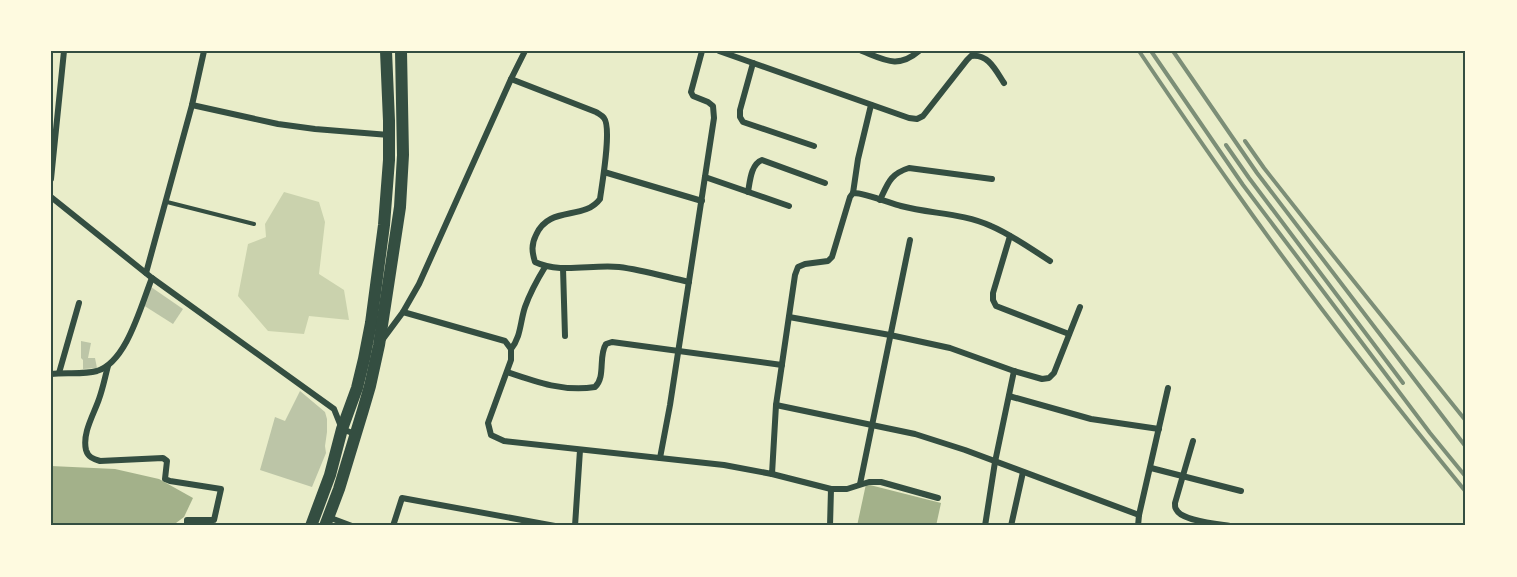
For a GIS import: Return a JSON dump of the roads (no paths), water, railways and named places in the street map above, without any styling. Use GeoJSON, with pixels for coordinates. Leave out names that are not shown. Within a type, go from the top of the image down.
{"type":"FeatureCollection","features":[{"type":"Feature","properties":{"kind":"highway"},"geometry":{"type":"LineString","coordinates":[[311,526],[330,475],[346,408],[364,359],[384,225],[389,160],[386,51]]}},
{"type":"Feature","properties":{"kind":"highway"},"geometry":{"type":"LineString","coordinates":[[346,408],[370,386],[379,345],[396,235],[402,181],[401,51]]}},
{"type":"Feature","properties":{"kind":"highway"},"geometry":{"type":"LineString","coordinates":[[327,522],[355,434],[346,408]]}},
{"type":"Feature","properties":{"kind":"street"},"geometry":{"type":"LineString","coordinates":[[51,179],[64,51]]}},
{"type":"Feature","properties":{"kind":"street"},"geometry":{"type":"LineString","coordinates":[[51,374],[84,373],[108,366],[122,351],[131,333],[149,276],[204,51]]}},
{"type":"Feature","properties":{"kind":"street"},"geometry":{"type":"LineString","coordinates":[[364,359],[379,345],[403,312],[419,284],[525,51]]}},
{"type":"Feature","properties":{"kind":"street"},"geometry":{"type":"LineString","coordinates":[[660,458],[702,201],[714,110],[708,102],[693,96],[691,92],[702,51]]}},
{"type":"Feature","properties":{"kind":"street"},"geometry":{"type":"LineString","coordinates":[[718,51],[917,119],[923,116],[971,56],[982,56],[987,60],[1004,83]]}},
{"type":"Feature","properties":{"kind":"street"},"geometry":{"type":"LineString","coordinates":[[862,51],[887,61],[899,62],[912,57],[919,51]]}},
{"type":"Feature","properties":{"kind":"street"},"geometry":{"type":"LineString","coordinates":[[753,63],[740,110],[743,122],[814,146]]}},
{"type":"Feature","properties":{"kind":"street"},"geometry":{"type":"LineString","coordinates":[[511,79],[596,112],[604,118],[607,125],[608,136],[600,199],[587,209],[546,220],[533,240],[531,252],[535,262],[545,267],[622,267],[689,282]]}},
{"type":"Feature","properties":{"kind":"street"},"geometry":{"type":"LineString","coordinates":[[192,105],[278,124],[389,135]]}},
{"type":"Feature","properties":{"kind":"street"},"geometry":{"type":"LineString","coordinates":[[772,474],[776,405],[795,275],[798,267],[828,261],[832,257],[853,193],[858,159],[871,105]]}},
{"type":"Feature","properties":{"kind":"street"},"geometry":{"type":"LineString","coordinates":[[748,192],[754,165],[762,160],[825,183]]}},
{"type":"Feature","properties":{"kind":"street"},"geometry":{"type":"LineString","coordinates":[[880,200],[890,179],[909,168],[992,179]]}},
{"type":"Feature","properties":{"kind":"street"},"geometry":{"type":"LineString","coordinates":[[604,172],[702,201]]}},
{"type":"Feature","properties":{"kind":"street"},"geometry":{"type":"LineString","coordinates":[[705,177],[789,206]]}},
{"type":"Feature","properties":{"kind":"street"},"geometry":{"type":"LineString","coordinates":[[853,193],[858,192],[919,211],[951,214],[990,225],[1050,261]]}},
{"type":"Feature","properties":{"kind":"street"},"geometry":{"type":"LineString","coordinates":[[51,197],[149,276],[346,408]]}},
{"type":"Feature","properties":{"kind":"street"},"geometry":{"type":"LineString","coordinates":[[1010,236],[993,293],[996,306],[1069,334]]}},
{"type":"Feature","properties":{"kind":"street"},"geometry":{"type":"LineString","coordinates":[[860,484],[910,240]]}},
{"type":"Feature","properties":{"kind":"street"},"geometry":{"type":"LineString","coordinates":[[511,349],[516,342],[528,299],[545,267]]}},
{"type":"Feature","properties":{"kind":"street"},"geometry":{"type":"LineString","coordinates":[[563,268],[565,336]]}},
{"type":"Feature","properties":{"kind":"street"},"geometry":{"type":"LineString","coordinates":[[59,373],[79,303]]}},
{"type":"Feature","properties":{"kind":"street"},"geometry":{"type":"LineString","coordinates":[[789,317],[950,348],[1042,379],[1050,378],[1054,373],[1080,307]]}},
{"type":"Feature","properties":{"kind":"street"},"geometry":{"type":"LineString","coordinates":[[403,312],[505,341],[511,349],[512,360],[488,423],[491,435],[504,441],[724,465],[831,489],[847,489],[869,482],[881,482],[938,498]]}},
{"type":"Feature","properties":{"kind":"street"},"geometry":{"type":"LineString","coordinates":[[507,372],[545,385],[567,388],[595,387],[598,384],[603,348],[612,342],[782,365]]}},
{"type":"Feature","properties":{"kind":"street"},"geometry":{"type":"LineString","coordinates":[[108,366],[100,398],[89,426],[86,452],[92,458],[100,461],[165,459],[168,465],[165,479],[220,489],[214,520],[187,520],[187,526]]}},
{"type":"Feature","properties":{"kind":"street"},"geometry":{"type":"LineString","coordinates":[[985,526],[995,462],[1014,371]]}},
{"type":"Feature","properties":{"kind":"street"},"geometry":{"type":"LineString","coordinates":[[1138,526],[1168,388]]}},
{"type":"Feature","properties":{"kind":"street"},"geometry":{"type":"LineString","coordinates":[[1009,396],[1091,419],[1159,429]]}},
{"type":"Feature","properties":{"kind":"street"},"geometry":{"type":"LineString","coordinates":[[776,405],[915,434],[1139,515]]}},
{"type":"Feature","properties":{"kind":"street"},"geometry":{"type":"LineString","coordinates":[[342,429],[355,434]]}},
{"type":"Feature","properties":{"kind":"street"},"geometry":{"type":"LineString","coordinates":[[1193,441],[1175,509],[1187,518],[1230,526]]}},
{"type":"Feature","properties":{"kind":"street"},"geometry":{"type":"LineString","coordinates":[[575,526],[580,450]]}},
{"type":"Feature","properties":{"kind":"street"},"geometry":{"type":"LineString","coordinates":[[1151,468],[1241,491]]}},
{"type":"Feature","properties":{"kind":"street"},"geometry":{"type":"LineString","coordinates":[[1011,526],[1023,472]]}},
{"type":"Feature","properties":{"kind":"street"},"geometry":{"type":"LineString","coordinates":[[830,526],[831,489]]}},
{"type":"Feature","properties":{"kind":"street"},"geometry":{"type":"LineString","coordinates":[[393,526],[402,498],[555,526]]}},
{"type":"Feature","properties":{"kind":"street"},"geometry":{"type":"LineString","coordinates":[[327,522],[352,526]]}},
{"type":"Feature","properties":{"kind":"lane"},"geometry":{"type":"LineString","coordinates":[[167,202],[254,224]]}},
{"type":"Feature","properties":{"kind":"railway"},"geometry":{"type":"LineString","coordinates":[[1139,51],[1210,155],[1318,305],[1466,492]]}},
{"type":"Feature","properties":{"kind":"railway"},"geometry":{"type":"LineString","coordinates":[[1151,51],[1243,185],[1430,433],[1466,477]]}},
{"type":"Feature","properties":{"kind":"railway"},"geometry":{"type":"LineString","coordinates":[[1173,51],[1257,173],[1466,447]]}},
{"type":"Feature","properties":{"kind":"railway"},"geometry":{"type":"LineString","coordinates":[[1245,141],[1320,239],[1466,421]]}},
{"type":"Feature","properties":{"kind":"railway"},"geometry":{"type":"LineString","coordinates":[[1226,145],[1403,383]]}}]}
